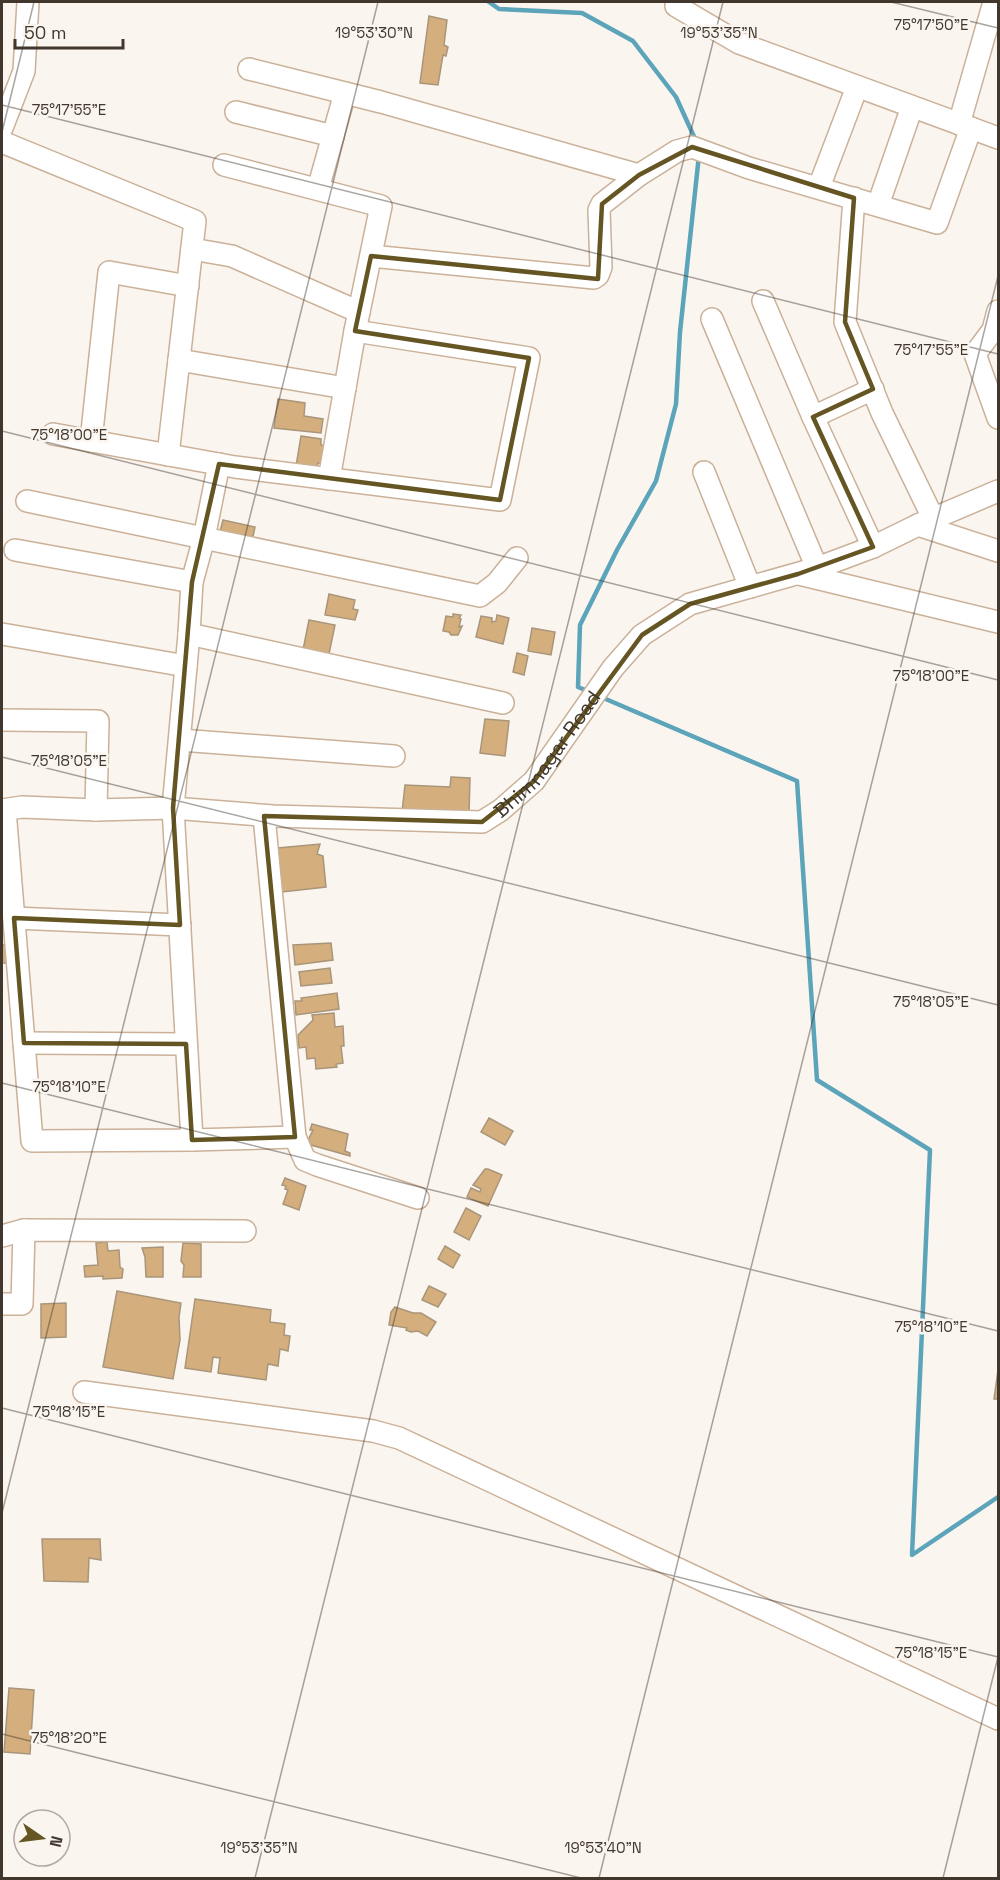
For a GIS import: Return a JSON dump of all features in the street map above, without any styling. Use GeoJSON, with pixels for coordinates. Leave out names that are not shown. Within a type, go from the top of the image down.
{"type":"FeatureCollection","features":[{"type":"Feature","properties":{"kind":"street"},"geometry":{"type":"LineString","coordinates":[[28,2],[24,71],[2,129],[195,221],[168,455]]}},
{"type":"Feature","properties":{"kind":"street"},"geometry":{"type":"LineString","coordinates":[[370,256],[594,278],[601,267],[600,207],[639,175],[677,151],[692,147],[749,168],[937,223],[965,126],[994,2]]}},
{"type":"Feature","properties":{"kind":"street"},"geometry":{"type":"LineString","coordinates":[[676,6],[739,43],[999,138]]}},
{"type":"Feature","properties":{"kind":"street"},"geometry":{"type":"LineString","coordinates":[[249,69],[345,93],[639,175]]}},
{"type":"Feature","properties":{"kind":"street"},"geometry":{"type":"LineString","coordinates":[[819,187],[857,87]]}},
{"type":"Feature","properties":{"kind":"street"},"geometry":{"type":"LineString","coordinates":[[318,189],[345,93]]}},
{"type":"Feature","properties":{"kind":"street"},"geometry":{"type":"LineString","coordinates":[[878,205],[912,107]]}},
{"type":"Feature","properties":{"kind":"street"},"geometry":{"type":"LineString","coordinates":[[237,112],[333,136]]}},
{"type":"Feature","properties":{"kind":"street"},"geometry":{"type":"LineString","coordinates":[[224,165],[381,206],[357,322],[329,479]]}},
{"type":"Feature","properties":{"kind":"street"},"geometry":{"type":"LineString","coordinates":[[854,198],[845,322],[925,521],[999,551]]}},
{"type":"Feature","properties":{"kind":"street"},"geometry":{"type":"LineString","coordinates":[[53,434],[219,464],[500,500],[529,358],[357,322],[232,256],[192,249]]}},
{"type":"Feature","properties":{"kind":"street"},"geometry":{"type":"LineString","coordinates":[[91,441],[109,272],[188,286]]}},
{"type":"Feature","properties":{"kind":"street"},"geometry":{"type":"LineString","coordinates":[[764,301],[813,417],[873,547]]}},
{"type":"Feature","properties":{"kind":"street"},"geometry":{"type":"LineString","coordinates":[[999,311],[993,330],[975,354],[999,418]]}},
{"type":"Feature","properties":{"kind":"street"},"geometry":{"type":"LineString","coordinates":[[712,319],[808,571],[999,622]]}},
{"type":"Feature","properties":{"kind":"street"},"geometry":{"type":"LineString","coordinates":[[179,360],[345,388]]}},
{"type":"Feature","properties":{"kind":"street"},"geometry":{"type":"LineString","coordinates":[[813,417],[873,389]]}},
{"type":"Feature","properties":{"kind":"street"},"geometry":{"type":"LineString","coordinates":[[192,1140],[173,808],[192,582],[204,538],[219,464]]}},
{"type":"Feature","properties":{"kind":"street"},"geometry":{"type":"LineString","coordinates":[[704,472],[750,588]]}},
{"type":"Feature","properties":{"kind":"street","name":"Bhimnagar Road"},"geometry":{"type":"LineString","coordinates":[[3,810],[22,807],[96,810],[173,808],[264,816],[482,822],[501,810],[534,781],[613,668],[642,635],[690,604],[808,571],[873,547],[925,521],[999,491]]}},
{"type":"Feature","properties":{"kind":"street"},"geometry":{"type":"LineString","coordinates":[[27,501],[480,596],[497,583],[517,558]]}},
{"type":"Feature","properties":{"kind":"street"},"geometry":{"type":"LineString","coordinates":[[15,550],[192,582]]}},
{"type":"Feature","properties":{"kind":"street"},"geometry":{"type":"LineString","coordinates":[[2,633],[186,666]]}},
{"type":"Feature","properties":{"kind":"street"},"geometry":{"type":"LineString","coordinates":[[189,634],[503,703]]}},
{"type":"Feature","properties":{"kind":"street"},"geometry":{"type":"LineString","coordinates":[[2,720],[98,721],[96,810]]}},
{"type":"Feature","properties":{"kind":"street"},"geometry":{"type":"LineString","coordinates":[[180,740],[394,756]]}},
{"type":"Feature","properties":{"kind":"street"},"geometry":{"type":"LineString","coordinates":[[3,810],[32,1141],[295,1137]]}},
{"type":"Feature","properties":{"kind":"street"},"geometry":{"type":"LineString","coordinates":[[264,816],[295,1137],[305,1160],[418,1198]]}},
{"type":"Feature","properties":{"kind":"street"},"geometry":{"type":"LineString","coordinates":[[14,918],[180,925]]}},
{"type":"Feature","properties":{"kind":"street"},"geometry":{"type":"LineString","coordinates":[[24,1043],[186,1044]]}},
{"type":"Feature","properties":{"kind":"street"},"geometry":{"type":"LineString","coordinates":[[2,1304],[22,1304],[24,1230]]}},
{"type":"Feature","properties":{"kind":"street"},"geometry":{"type":"LineString","coordinates":[[2,1236],[24,1230],[245,1231]]}},
{"type":"Feature","properties":{"kind":"street"},"geometry":{"type":"LineString","coordinates":[[84,1392],[373,1431],[399,1438],[999,1719]]}},
{"type":"Feature","properties":{"kind":"highlighted area"},"geometry":{"type":"Polygon","coordinates":[[[692,147],[854,198],[845,322],[873,389],[813,417],[873,547],[798,574],[690,604],[642,635],[534,781],[482,822],[264,816],[295,1137],[192,1140],[186,1044],[24,1043],[14,918],[180,925],[173,808],[192,582],[219,464],[500,500],[529,358],[355,331],[371,256],[598,279],[602,204],[639,175],[692,147]]]}},
{"type":"Feature","properties":{"kind":"building"},"geometry":{"type":"Polygon","coordinates":[[[429,16],[447,20],[444,45],[448,47],[446,56],[443,55],[438,85],[420,83],[429,16]]]}},
{"type":"Feature","properties":{"kind":"building"},"geometry":{"type":"Polygon","coordinates":[[[278,399],[305,403],[304,416],[323,419],[321,433],[274,428],[278,399]]]}},
{"type":"Feature","properties":{"kind":"building"},"geometry":{"type":"Polygon","coordinates":[[[301,436],[321,439],[321,445],[325,446],[321,463],[318,463],[316,469],[296,466],[301,436]]]}},
{"type":"Feature","properties":{"kind":"building"},"geometry":{"type":"Polygon","coordinates":[[[223,520],[255,527],[251,546],[218,539],[223,520]]]}},
{"type":"Feature","properties":{"kind":"building"},"geometry":{"type":"Polygon","coordinates":[[[329,594],[355,600],[353,609],[358,610],[355,620],[325,615],[329,594]]]}},
{"type":"Feature","properties":{"kind":"building"},"geometry":{"type":"Polygon","coordinates":[[[453,614],[461,615],[459,627],[462,626],[458,635],[451,635],[443,631],[446,616],[453,617],[453,614]]]}},
{"type":"Feature","properties":{"kind":"building"},"geometry":{"type":"Polygon","coordinates":[[[497,615],[509,618],[503,644],[476,637],[481,616],[492,618],[492,622],[496,621],[497,615]]]}},
{"type":"Feature","properties":{"kind":"building"},"geometry":{"type":"Polygon","coordinates":[[[309,620],[335,625],[329,654],[303,650],[309,620]]]}},
{"type":"Feature","properties":{"kind":"building"},"geometry":{"type":"Polygon","coordinates":[[[532,628],[555,632],[551,655],[528,651],[532,628]]]}},
{"type":"Feature","properties":{"kind":"building"},"geometry":{"type":"Polygon","coordinates":[[[517,653],[528,656],[524,675],[513,672],[517,653]]]}},
{"type":"Feature","properties":{"kind":"building"},"geometry":{"type":"Polygon","coordinates":[[[485,719],[509,721],[505,756],[480,753],[485,719]]]}},
{"type":"Feature","properties":{"kind":"building"},"geometry":{"type":"Polygon","coordinates":[[[451,777],[470,778],[469,815],[402,812],[405,785],[450,787],[451,777]]]}},
{"type":"Feature","properties":{"kind":"building"},"geometry":{"type":"Polygon","coordinates":[[[320,844],[317,854],[323,856],[326,887],[282,892],[278,848],[320,844]]]}},
{"type":"Feature","properties":{"kind":"building"},"geometry":{"type":"Polygon","coordinates":[[[331,943],[333,960],[295,965],[293,945],[331,943]]]}},
{"type":"Feature","properties":{"kind":"building"},"geometry":{"type":"Polygon","coordinates":[[[6,944],[8,963],[2,963],[2,945],[6,944]]]}},
{"type":"Feature","properties":{"kind":"building"},"geometry":{"type":"Polygon","coordinates":[[[330,968],[332,983],[301,986],[299,972],[330,968]]]}},
{"type":"Feature","properties":{"kind":"building"},"geometry":{"type":"Polygon","coordinates":[[[337,993],[339,1009],[296,1015],[295,1001],[302,1001],[301,998],[337,993]]]}},
{"type":"Feature","properties":{"kind":"building"},"geometry":{"type":"Polygon","coordinates":[[[334,1013],[335,1027],[343,1026],[344,1046],[341,1046],[343,1063],[336,1064],[337,1067],[316,1069],[315,1058],[307,1059],[306,1047],[299,1048],[298,1035],[313,1020],[312,1015],[334,1013]]]}},
{"type":"Feature","properties":{"kind":"building"},"geometry":{"type":"Polygon","coordinates":[[[489,1118],[513,1131],[505,1145],[481,1132],[489,1118]]]}},
{"type":"Feature","properties":{"kind":"building"},"geometry":{"type":"Polygon","coordinates":[[[312,1124],[348,1134],[345,1151],[350,1153],[350,1156],[311,1145],[308,1140],[313,1130],[310,1130],[312,1124]]]}},
{"type":"Feature","properties":{"kind":"building"},"geometry":{"type":"Polygon","coordinates":[[[485,1169],[502,1175],[488,1206],[467,1197],[471,1188],[480,1192],[481,1189],[473,1185],[485,1169]]]}},
{"type":"Feature","properties":{"kind":"building"},"geometry":{"type":"Polygon","coordinates":[[[285,1178],[306,1186],[299,1210],[283,1204],[288,1190],[282,1185],[285,1178]]]}},
{"type":"Feature","properties":{"kind":"building"},"geometry":{"type":"Polygon","coordinates":[[[466,1208],[481,1216],[469,1240],[454,1232],[466,1208]]]}},
{"type":"Feature","properties":{"kind":"building"},"geometry":{"type":"Polygon","coordinates":[[[107,1242],[108,1251],[119,1250],[120,1267],[123,1269],[122,1278],[85,1277],[84,1266],[98,1265],[96,1243],[107,1242]]]}},
{"type":"Feature","properties":{"kind":"building"},"geometry":{"type":"Polygon","coordinates":[[[183,1243],[201,1244],[201,1277],[183,1277],[184,1265],[181,1261],[183,1243]]]}},
{"type":"Feature","properties":{"kind":"building"},"geometry":{"type":"Polygon","coordinates":[[[445,1246],[460,1255],[453,1268],[438,1259],[445,1246]]]}},
{"type":"Feature","properties":{"kind":"building"},"geometry":{"type":"Polygon","coordinates":[[[163,1247],[163,1277],[146,1277],[142,1248],[163,1247]]]}},
{"type":"Feature","properties":{"kind":"building"},"geometry":{"type":"Polygon","coordinates":[[[429,1286],[446,1294],[438,1307],[422,1300],[429,1286]]]}},
{"type":"Feature","properties":{"kind":"building"},"geometry":{"type":"Polygon","coordinates":[[[117,1291],[181,1303],[180,1340],[173,1379],[103,1367],[117,1291]]]}},
{"type":"Feature","properties":{"kind":"building"},"geometry":{"type":"Polygon","coordinates":[[[195,1299],[271,1310],[270,1322],[285,1324],[284,1335],[290,1336],[288,1351],[280,1349],[278,1366],[268,1364],[266,1380],[218,1373],[220,1358],[213,1357],[211,1372],[185,1368],[195,1299]]]}},
{"type":"Feature","properties":{"kind":"building"},"geometry":{"type":"Polygon","coordinates":[[[66,1303],[66,1337],[41,1338],[41,1304],[66,1303]]]}},
{"type":"Feature","properties":{"kind":"building"},"geometry":{"type":"Polygon","coordinates":[[[395,1307],[421,1313],[436,1322],[427,1336],[418,1331],[411,1332],[406,1330],[407,1328],[389,1325],[391,1312],[395,1307]]]}},
{"type":"Feature","properties":{"kind":"building"},"geometry":{"type":"Polygon","coordinates":[[[998,1370],[998,1399],[994,1399],[998,1370]]]}},
{"type":"Feature","properties":{"kind":"building"},"geometry":{"type":"Polygon","coordinates":[[[42,1539],[100,1539],[101,1560],[89,1558],[88,1582],[44,1581],[42,1539]]]}},
{"type":"Feature","properties":{"kind":"building"},"geometry":{"type":"Polygon","coordinates":[[[9,1688],[34,1690],[30,1754],[4,1752],[9,1688]]]}},
{"type":"Feature","properties":{"kind":"waterway"},"geometry":{"type":"LineString","coordinates":[[489,2],[499,9],[582,13],[633,41],[676,97],[696,141]]}},
{"type":"Feature","properties":{"kind":"waterway"},"geometry":{"type":"LineString","coordinates":[[590,692],[578,687],[580,625],[617,550],[656,481],[676,404],[680,332],[699,155]]}},
{"type":"Feature","properties":{"kind":"waterway"},"geometry":{"type":"LineString","coordinates":[[601,697],[797,781],[817,1080],[930,1150],[912,1555],[998,1497]]}}]}
